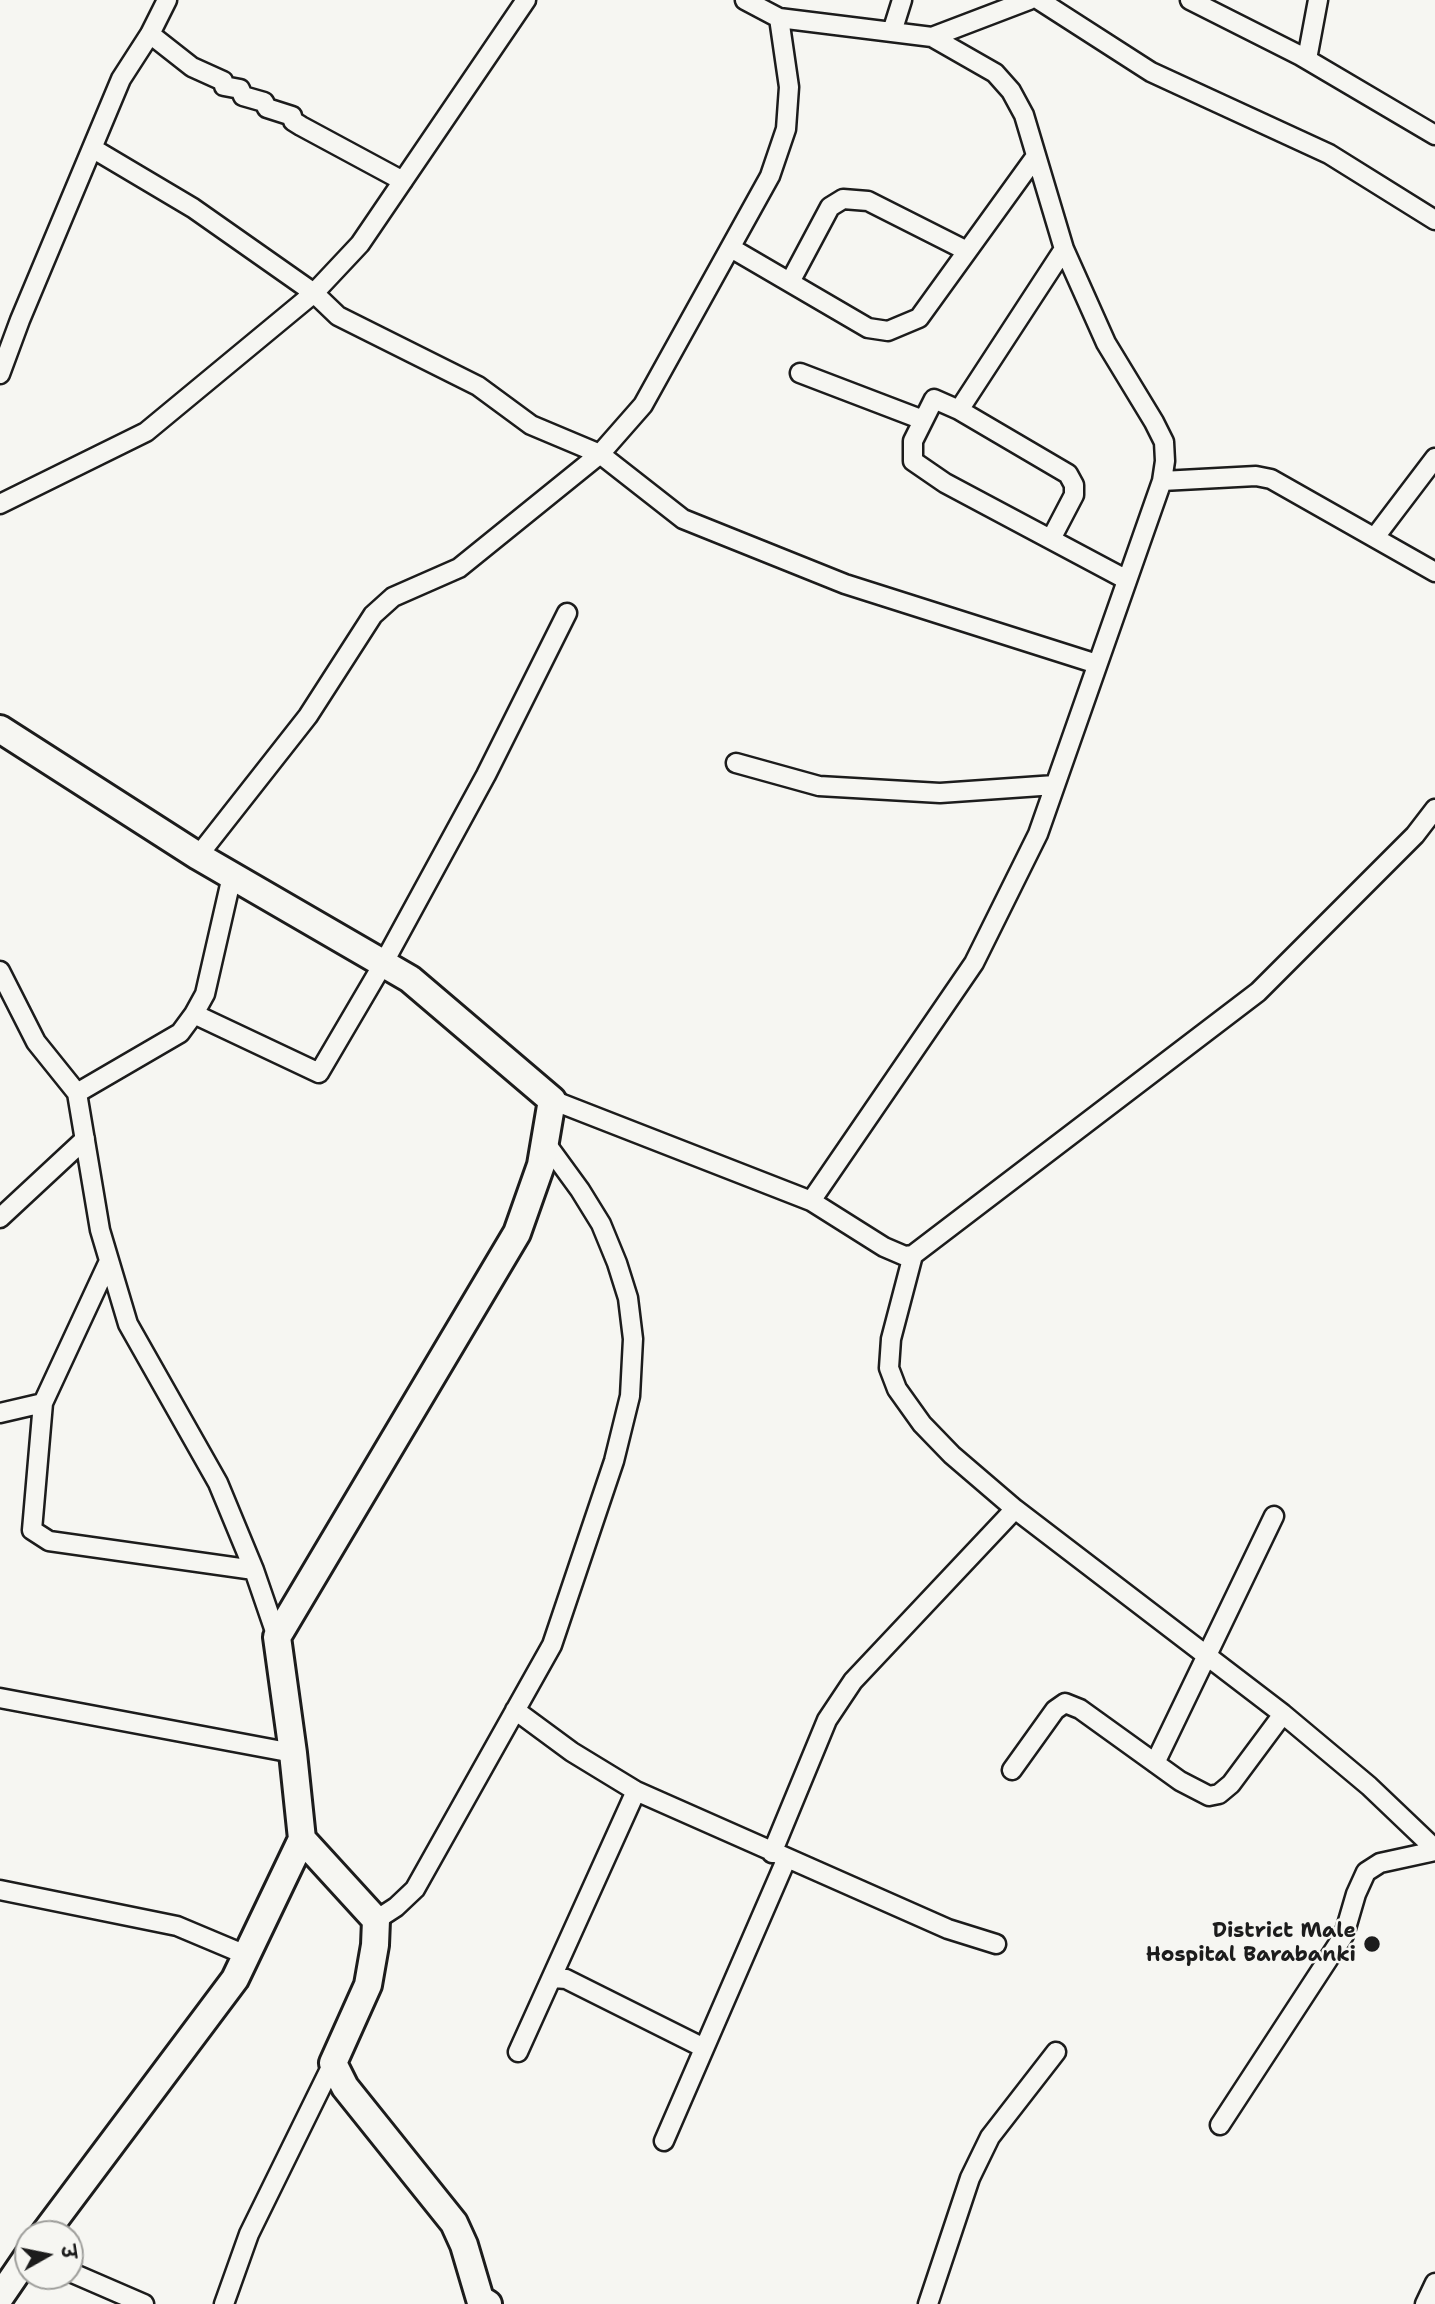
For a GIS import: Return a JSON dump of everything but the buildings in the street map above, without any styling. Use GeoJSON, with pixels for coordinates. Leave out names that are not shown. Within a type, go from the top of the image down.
{"type":"FeatureCollection","features":[{"type":"Feature","properties":{"kind":"street"},"geometry":{"type":"LineString","coordinates":[[0,374],[121,79],[150,34],[167,0]]}},
{"type":"Feature","properties":{"kind":"street"},"geometry":{"type":"LineString","coordinates":[[0,504],[146,432],[314,293],[360,244],[526,0]]}},
{"type":"Feature","properties":{"kind":"street"},"geometry":{"type":"LineString","coordinates":[[745,0],[779,18],[932,37],[995,73],[1011,91],[1024,115],[1064,249],[1106,343],[1164,442],[1162,481],[1038,834],[974,963],[811,1202]]}},
{"type":"Feature","properties":{"kind":"street"},"geometry":{"type":"LineString","coordinates":[[892,32],[902,0]]}},
{"type":"Feature","properties":{"kind":"street"},"geometry":{"type":"LineString","coordinates":[[932,37],[1029,0]]}},
{"type":"Feature","properties":{"kind":"street"},"geometry":{"type":"LineString","coordinates":[[1039,0],[1152,72],[1329,154],[1435,220]]}},
{"type":"Feature","properties":{"kind":"street"},"geometry":{"type":"LineString","coordinates":[[1190,0],[1307,59],[1435,135]]}},
{"type":"Feature","properties":{"kind":"street"},"geometry":{"type":"LineString","coordinates":[[1307,59],[1318,0]]}},
{"type":"Feature","properties":{"kind":"street"},"geometry":{"type":"LineString","coordinates":[[198,856],[308,716],[373,615],[393,597],[459,568],[600,454],[643,405],[770,176],[786,129],[789,87],[779,18]]}},
{"type":"Feature","properties":{"kind":"street"},"geometry":{"type":"LineString","coordinates":[[150,34],[192,67],[223,81],[224,86],[240,89],[243,96],[264,102],[267,108],[292,116],[293,121],[301,126],[403,181]]}},
{"type":"Feature","properties":{"kind":"street"},"geometry":{"type":"LineString","coordinates":[[92,148],[193,208],[314,293],[338,316],[478,386],[531,425],[600,454],[683,519],[845,584],[1097,664]]}},
{"type":"Feature","properties":{"kind":"street"},"geometry":{"type":"LineString","coordinates":[[731,248],[868,328],[888,331],[919,318],[1036,156]]}},
{"type":"Feature","properties":{"kind":"street"},"geometry":{"type":"LineString","coordinates":[[790,282],[830,207],[843,199],[868,201],[967,251]]}},
{"type":"Feature","properties":{"kind":"street"},"geometry":{"type":"LineString","coordinates":[[959,410],[1064,249]]}},
{"type":"Feature","properties":{"kind":"street"},"geometry":{"type":"LineString","coordinates":[[800,373],[923,420]]}},
{"type":"Feature","properties":{"kind":"street"},"geometry":{"type":"LineString","coordinates":[[1051,539],[1073,495],[1074,485],[1068,474],[959,410],[934,399],[912,441],[912,461],[945,483],[1127,580]]}},
{"type":"Feature","properties":{"kind":"street"},"geometry":{"type":"LineString","coordinates":[[1375,537],[1435,458]]}},
{"type":"Feature","properties":{"kind":"street"},"geometry":{"type":"LineString","coordinates":[[1162,481],[1256,476],[1271,479],[1435,572]]}},
{"type":"Feature","properties":{"kind":"street"},"geometry":{"type":"LineString","coordinates":[[194,1014],[318,1073],[383,964],[486,775],[566,613]]}},
{"type":"Feature","properties":{"kind":"street"},"geometry":{"type":"LineString","coordinates":[[0,729],[198,856],[410,979],[552,1100],[811,1202],[884,1247],[905,1256],[913,1255],[1258,992],[1415,835],[1435,809]]}},
{"type":"Feature","properties":{"kind":"street"},"geometry":{"type":"LineString","coordinates":[[736,763],[818,786],[940,793],[1055,785]]}},
{"type":"Feature","properties":{"kind":"street"},"geometry":{"type":"LineString","coordinates":[[77,1093],[180,1033],[194,1014],[205,994],[232,876]]}},
{"type":"Feature","properties":{"kind":"street"},"geometry":{"type":"LineString","coordinates":[[1,975],[36,1042],[77,1093],[100,1230],[128,1324],[218,1483],[254,1570],[276,1637],[302,1839],[235,1979],[54,2220]]}},
{"type":"Feature","properties":{"kind":"street"},"geometry":{"type":"LineString","coordinates":[[276,1637],[517,1233],[541,1165],[552,1100]]}},
{"type":"Feature","properties":{"kind":"street"},"geometry":{"type":"LineString","coordinates":[[0,1218],[85,1139]]}},
{"type":"Feature","properties":{"kind":"street"},"geometry":{"type":"LineString","coordinates":[[376,1920],[396,1907],[415,1889],[552,1645],[606,1488],[630,1396],[633,1339],[628,1298],[617,1263],[601,1224],[545,1142]]}},
{"type":"Feature","properties":{"kind":"street"},"geometry":{"type":"LineString","coordinates":[[913,1255],[891,1339],[889,1368],[892,1380],[922,1424],[952,1455],[1015,1509],[1283,1714],[1369,1786],[1435,1850]]}},
{"type":"Feature","properties":{"kind":"street"},"geometry":{"type":"LineString","coordinates":[[109,1261],[43,1403],[32,1530],[49,1541],[254,1570]]}},
{"type":"Feature","properties":{"kind":"street"},"geometry":{"type":"LineString","coordinates":[[0,1413],[43,1403]]}},
{"type":"Feature","properties":{"kind":"street"},"geometry":{"type":"LineString","coordinates":[[664,2141],[704,2048],[779,1856],[827,1720],[853,1681],[1015,1509]]}},
{"type":"Feature","properties":{"kind":"street"},"geometry":{"type":"LineString","coordinates":[[1155,1763],[1274,1517]]}},
{"type":"Feature","properties":{"kind":"street"},"geometry":{"type":"LineString","coordinates":[[0,1698],[293,1753]]}},
{"type":"Feature","properties":{"kind":"street"},"geometry":{"type":"LineString","coordinates":[[1012,1770],[1055,1710],[1065,1703],[1080,1709],[1198,1791],[1209,1796],[1219,1794],[1231,1784],[1283,1714]]}},
{"type":"Feature","properties":{"kind":"street"},"geometry":{"type":"LineString","coordinates":[[514,1710],[572,1752],[636,1791],[948,1929],[996,1944]]}},
{"type":"Feature","properties":{"kind":"street"},"geometry":{"type":"LineString","coordinates":[[518,2052],[554,1978],[636,1791]]}},
{"type":"Feature","properties":{"kind":"street"},"geometry":{"type":"LineString","coordinates":[[224,2304],[249,2234],[333,2063],[368,1984],[375,1945],[376,1920],[302,1839]]}},
{"type":"Feature","properties":{"kind":"street"},"geometry":{"type":"LineString","coordinates":[[1220,2125],[1344,1935],[1356,1894],[1366,1872],[1380,1863],[1435,1850]]}},
{"type":"Feature","properties":{"kind":"street"},"geometry":{"type":"LineString","coordinates":[[0,1890],[177,1926],[246,1955]]}},
{"type":"Feature","properties":{"kind":"street"},"geometry":{"type":"LineString","coordinates":[[554,1978],[566,1979],[704,2048]]}},
{"type":"Feature","properties":{"kind":"street"},"geometry":{"type":"LineString","coordinates":[[928,2304],[970,2178],[990,2137],[1056,2052]]}},
{"type":"Feature","properties":{"kind":"street"},"geometry":{"type":"LineString","coordinates":[[333,2063],[345,2087],[454,2223],[483,2302]]}},
{"type":"Feature","properties":{"kind":"street"},"geometry":{"type":"LineString","coordinates":[[0,2297],[14,2276]]}},
{"type":"Feature","properties":{"kind":"street"},"geometry":{"type":"LineString","coordinates":[[84,2279],[144,2304]]}},
{"type":"Feature","properties":{"kind":"street"},"geometry":{"type":"LineString","coordinates":[[1425,2304],[1435,2283]]}},
{"type":"Feature","properties":{"kind":"place","name":"District Male Hospital Barabanki"},"geometry":{"type":"Point","coordinates":[1372,1944]}}]}
